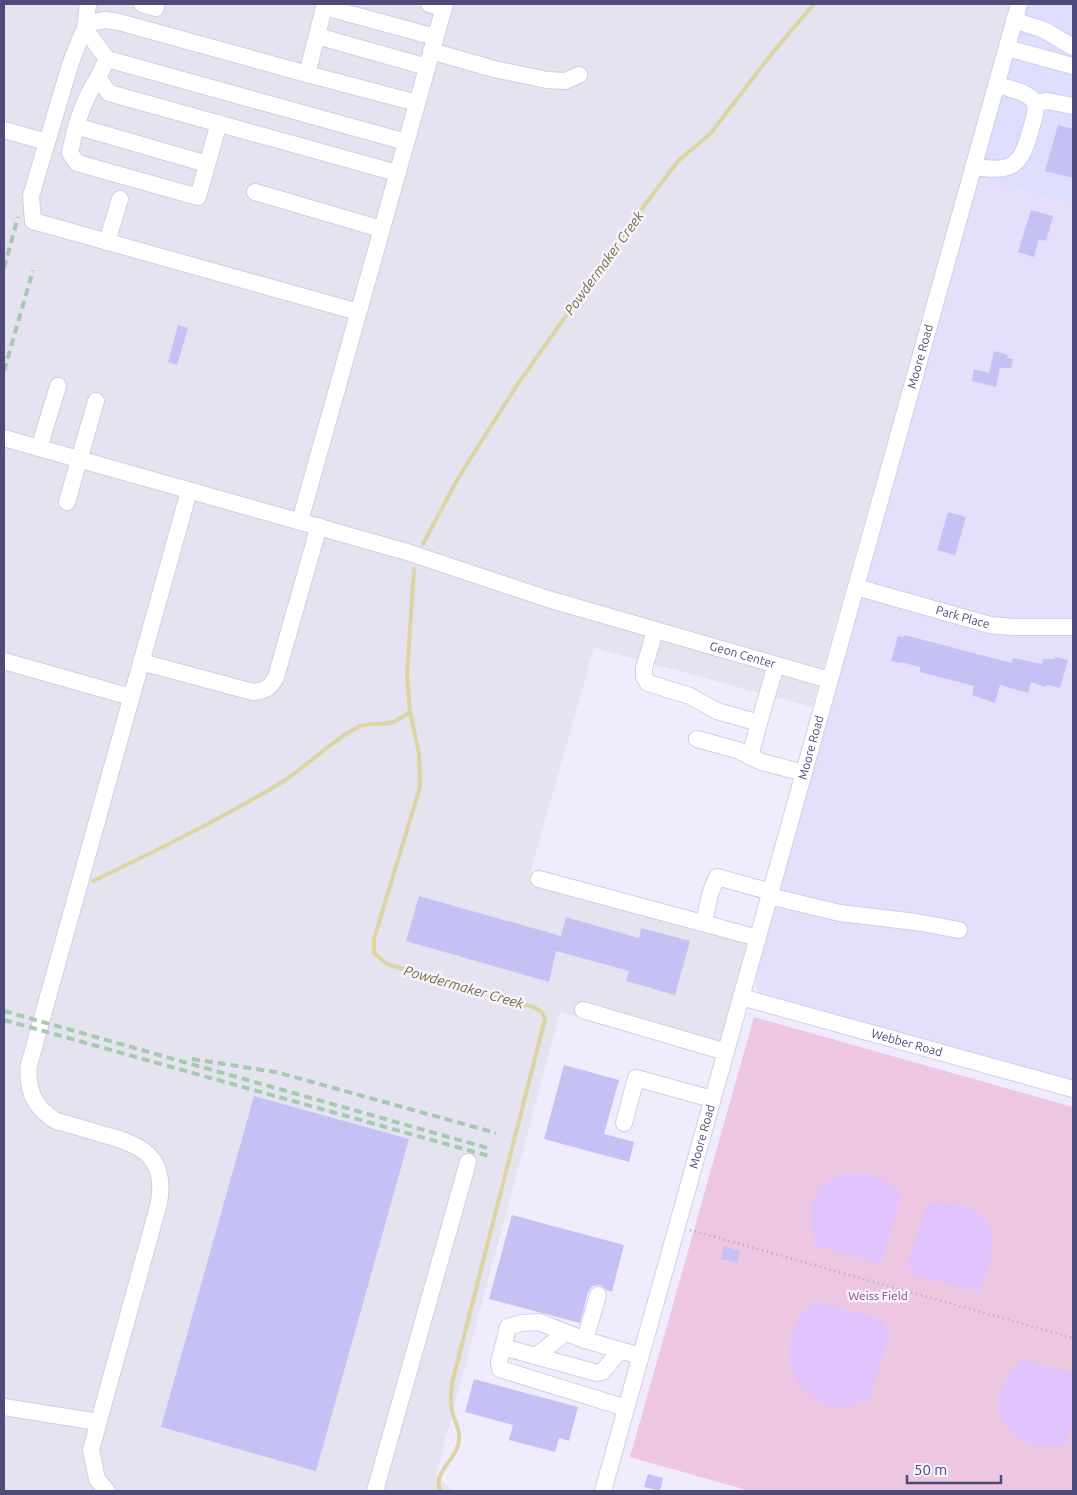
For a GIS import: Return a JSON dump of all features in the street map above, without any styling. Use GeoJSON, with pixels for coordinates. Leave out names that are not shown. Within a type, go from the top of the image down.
{"type":"FeatureCollection","features":[{"type":"Feature","properties":{"kind":"street"},"geometry":{"type":"LineString","coordinates":[[88,4],[85,29],[70,65],[31,196],[32,220],[358,312]]}},
{"type":"Feature","properties":{"kind":"street","name":"Moore Road"},"geometry":{"type":"LineString","coordinates":[[602,1491],[1019,4]]}},
{"type":"Feature","properties":{"kind":"street"},"geometry":{"type":"LineString","coordinates":[[307,74],[325,5],[431,52]]}},
{"type":"Feature","properties":{"kind":"street"},"geometry":{"type":"LineString","coordinates":[[300,521],[431,52],[439,5]]}},
{"type":"Feature","properties":{"kind":"street"},"geometry":{"type":"LineString","coordinates":[[85,29],[94,22],[106,20],[120,22],[417,103]]}},
{"type":"Feature","properties":{"kind":"street"},"geometry":{"type":"LineString","coordinates":[[1014,20],[1044,30],[1073,47]]}},
{"type":"Feature","properties":{"kind":"street"},"geometry":{"type":"LineString","coordinates":[[85,29],[107,59],[406,142]]}},
{"type":"Feature","properties":{"kind":"street"},"geometry":{"type":"LineString","coordinates":[[317,36],[431,52],[494,69],[547,80],[565,81],[579,75]]}},
{"type":"Feature","properties":{"kind":"street"},"geometry":{"type":"LineString","coordinates":[[1007,48],[1073,66]]}},
{"type":"Feature","properties":{"kind":"street"},"geometry":{"type":"LineString","coordinates":[[107,59],[89,91],[76,126],[70,153],[77,163],[198,197],[219,123]]}},
{"type":"Feature","properties":{"kind":"street"},"geometry":{"type":"LineString","coordinates":[[98,78],[109,93],[397,173]]}},
{"type":"Feature","properties":{"kind":"street"},"geometry":{"type":"LineString","coordinates":[[973,166],[997,169],[1009,167],[1019,160],[1026,145],[1035,113],[1035,103],[1030,97],[996,84]]}},
{"type":"Feature","properties":{"kind":"street"},"geometry":{"type":"LineString","coordinates":[[1035,103],[1047,101],[1073,106]]}},
{"type":"Feature","properties":{"kind":"street"},"geometry":{"type":"LineString","coordinates":[[76,126],[208,164]]}},
{"type":"Feature","properties":{"kind":"street"},"geometry":{"type":"LineString","coordinates":[[4,130],[47,142]]}},
{"type":"Feature","properties":{"kind":"street"},"geometry":{"type":"LineString","coordinates":[[255,192],[381,229]]}},
{"type":"Feature","properties":{"kind":"street"},"geometry":{"type":"LineString","coordinates":[[107,242],[120,199]]}},
{"type":"Feature","properties":{"kind":"street"},"geometry":{"type":"LineString","coordinates":[[39,448],[58,386]]}},
{"type":"Feature","properties":{"kind":"street"},"geometry":{"type":"LineString","coordinates":[[67,502],[96,401]]}},
{"type":"Feature","properties":{"kind":"street","name":"Geon Center"},"geometry":{"type":"LineString","coordinates":[[4,438],[422,556],[528,593],[830,680]]}},
{"type":"Feature","properties":{"kind":"street"},"geometry":{"type":"LineString","coordinates":[[107,1491],[97,1480],[91,1450],[160,1203],[160,1177],[153,1159],[146,1151],[133,1143],[56,1121],[48,1116],[36,1103],[31,1094],[27,1075],[28,1065],[189,491]]}},
{"type":"Feature","properties":{"kind":"street"},"geometry":{"type":"LineString","coordinates":[[141,662],[253,692],[263,691],[270,686],[276,677],[319,526]]}},
{"type":"Feature","properties":{"kind":"street","name":"Park Place"},"geometry":{"type":"LineString","coordinates":[[856,587],[990,625],[1073,627]]}},
{"type":"Feature","properties":{"kind":"street"},"geometry":{"type":"LineString","coordinates":[[655,631],[644,668],[644,677],[648,683],[690,696],[717,711],[759,723]]}},
{"type":"Feature","properties":{"kind":"street"},"geometry":{"type":"LineString","coordinates":[[4,661],[131,697]]}},
{"type":"Feature","properties":{"kind":"street"},"geometry":{"type":"LineString","coordinates":[[750,757],[776,665]]}},
{"type":"Feature","properties":{"kind":"street"},"geometry":{"type":"LineString","coordinates":[[697,739],[737,750],[750,757],[804,774]]}},
{"type":"Feature","properties":{"kind":"street"},"geometry":{"type":"LineString","coordinates":[[704,923],[710,894],[717,877],[840,913],[916,922],[959,930]]}},
{"type":"Feature","properties":{"kind":"street"},"geometry":{"type":"LineString","coordinates":[[539,879],[758,938]]}},
{"type":"Feature","properties":{"kind":"street","name":"Webber Road"},"geometry":{"type":"LineString","coordinates":[[741,997],[1073,1089]]}},
{"type":"Feature","properties":{"kind":"street"},"geometry":{"type":"LineString","coordinates":[[583,1010],[726,1052]]}},
{"type":"Feature","properties":{"kind":"street"},"geometry":{"type":"LineString","coordinates":[[624,1123],[636,1078],[712,1099]]}},
{"type":"Feature","properties":{"kind":"street"},"geometry":{"type":"LineString","coordinates":[[375,1491],[468,1162]]}},
{"type":"Feature","properties":{"kind":"street"},"geometry":{"type":"LineString","coordinates":[[585,1340],[598,1295]]}},
{"type":"Feature","properties":{"kind":"street"},"geometry":{"type":"LineString","coordinates":[[626,1408],[500,1369],[499,1362],[508,1327],[521,1323],[539,1322],[585,1340],[640,1356]]}},
{"type":"Feature","properties":{"kind":"street"},"geometry":{"type":"LineString","coordinates":[[536,1356],[565,1333]]}},
{"type":"Feature","properties":{"kind":"street"},"geometry":{"type":"LineString","coordinates":[[503,1347],[597,1373],[602,1372],[620,1351]]}},
{"type":"Feature","properties":{"kind":"street"},"geometry":{"type":"LineString","coordinates":[[4,1407],[98,1422]]}},
{"type":"Feature","properties":{"kind":"path"},"geometry":{"type":"LineString","coordinates":[[676,1226],[1073,1338]]}},
{"type":"Feature","properties":{"kind":"shaded area"},"geometry":{"type":"Polygon","coordinates":[[[4,4],[1011,4],[812,707],[594,648],[530,873],[751,935],[718,1054],[560,1012],[436,1475],[453,1491],[4,1491],[4,4]]]}},
{"type":"Feature","properties":{"kind":"shaded area"},"geometry":{"type":"Polygon","coordinates":[[[1028,4],[1073,4],[1073,204],[977,178],[1028,4]]]}},
{"type":"Feature","properties":{"kind":"shaded area"},"geometry":{"type":"Polygon","coordinates":[[[977,178],[1073,204],[1073,1084],[764,997],[758,993],[756,986],[757,970],[977,178]]]}},
{"type":"Feature","properties":{"kind":"green space","name":"Weiss Field"},"geometry":{"type":"Polygon","coordinates":[[[754,1017],[1073,1107],[1073,1491],[750,1491],[630,1457],[754,1017]]]}},
{"type":"Feature","properties":{"kind":"sand"},"geometry":{"type":"Polygon","coordinates":[[[866,1173],[885,1181],[901,1195],[881,1264],[815,1246],[811,1223],[813,1201],[817,1192],[824,1185],[833,1178],[846,1174],[866,1173]]]}},
{"type":"Feature","properties":{"kind":"sand"},"geometry":{"type":"Polygon","coordinates":[[[945,1203],[973,1209],[990,1227],[993,1245],[992,1255],[979,1292],[914,1275],[907,1265],[927,1204],[945,1203]]]}},
{"type":"Feature","properties":{"kind":"sand"},"geometry":{"type":"Polygon","coordinates":[[[814,1301],[883,1320],[890,1333],[869,1400],[844,1407],[828,1405],[806,1391],[794,1376],[789,1360],[792,1334],[799,1318],[814,1301]]]}},
{"type":"Feature","properties":{"kind":"sand"},"geometry":{"type":"Polygon","coordinates":[[[1022,1359],[1073,1373],[1073,1422],[1066,1446],[1051,1447],[1025,1442],[1013,1435],[1001,1418],[998,1408],[1000,1391],[1009,1374],[1022,1359]]]}},
{"type":"Feature","properties":{"kind":"building"},"geometry":{"type":"Polygon","coordinates":[[[1058,125],[1073,129],[1073,178],[1045,171],[1058,125]]]}},
{"type":"Feature","properties":{"kind":"building"},"geometry":{"type":"Polygon","coordinates":[[[1031,210],[1053,216],[1046,241],[1039,239],[1034,257],[1018,252],[1031,210]]]}},
{"type":"Feature","properties":{"kind":"building"},"geometry":{"type":"Polygon","coordinates":[[[178,325],[188,328],[177,365],[168,362],[178,325]]]}},
{"type":"Feature","properties":{"kind":"building"},"geometry":{"type":"Polygon","coordinates":[[[994,351],[1008,355],[1007,358],[1013,359],[1011,368],[1000,368],[996,387],[972,381],[974,369],[989,373],[994,351]]]}},
{"type":"Feature","properties":{"kind":"building"},"geometry":{"type":"Polygon","coordinates":[[[948,512],[966,517],[955,555],[937,550],[948,512]]]}},
{"type":"Feature","properties":{"kind":"building"},"geometry":{"type":"Polygon","coordinates":[[[904,635],[1012,663],[1013,658],[1042,664],[1043,659],[1055,659],[1055,657],[1068,660],[1060,688],[1047,685],[1046,687],[1031,682],[1028,693],[1000,685],[995,703],[972,695],[974,686],[920,672],[920,667],[891,661],[898,636],[904,637],[904,635]]]}},
{"type":"Feature","properties":{"kind":"building"},"geometry":{"type":"Polygon","coordinates":[[[419,896],[561,936],[566,917],[639,938],[641,928],[690,941],[675,995],[626,981],[629,971],[556,951],[549,982],[406,941],[419,896]]]}},
{"type":"Feature","properties":{"kind":"building"},"geometry":{"type":"Polygon","coordinates":[[[564,1065],[619,1080],[604,1134],[634,1142],[629,1162],[544,1139],[564,1065]]]}},
{"type":"Feature","properties":{"kind":"building"},"geometry":{"type":"Polygon","coordinates":[[[254,1096],[409,1139],[316,1471],[161,1427],[254,1096]]]}},
{"type":"Feature","properties":{"kind":"building"},"geometry":{"type":"Polygon","coordinates":[[[512,1215],[624,1245],[612,1292],[600,1285],[592,1286],[588,1292],[580,1323],[489,1299],[512,1215]]]}},
{"type":"Feature","properties":{"kind":"building"},"geometry":{"type":"Polygon","coordinates":[[[724,1246],[740,1251],[737,1263],[721,1259],[724,1246]]]}},
{"type":"Feature","properties":{"kind":"building"},"geometry":{"type":"Polygon","coordinates":[[[474,1379],[578,1407],[569,1441],[559,1438],[555,1452],[509,1440],[513,1425],[465,1412],[474,1379]]]}},
{"type":"Feature","properties":{"kind":"building"},"geometry":{"type":"Polygon","coordinates":[[[648,1474],[663,1478],[660,1491],[644,1487],[648,1474]]]}},
{"type":"Feature","properties":{"kind":"waterway","name":"Powdermaker Creek"},"geometry":{"type":"LineString","coordinates":[[423,544],[457,480],[517,385],[638,214],[678,161],[711,133],[769,57],[814,4]]}},
{"type":"Feature","properties":{"kind":"waterway","name":"Powdermaker Creek"},"geometry":{"type":"LineString","coordinates":[[414,569],[407,674],[410,712],[419,753],[420,787],[374,939],[374,953],[387,964],[533,1007],[542,1012],[545,1019],[452,1383],[451,1407],[459,1432],[459,1440],[456,1451],[439,1478],[440,1491]]}},
{"type":"Feature","properties":{"kind":"waterway"},"geometry":{"type":"LineString","coordinates":[[93,881],[187,835],[289,778],[336,741],[356,728],[368,724],[390,723],[410,712]]}},
{"type":"Feature","properties":{"kind":"railway"},"geometry":{"type":"LineString","coordinates":[[4,268],[18,217]]}},
{"type":"Feature","properties":{"kind":"railway"},"geometry":{"type":"LineString","coordinates":[[4,371],[33,270]]}},
{"type":"Feature","properties":{"kind":"railway"},"geometry":{"type":"LineString","coordinates":[[4,1011],[491,1149]]}},
{"type":"Feature","properties":{"kind":"railway"},"geometry":{"type":"LineString","coordinates":[[4,1020],[489,1156]]}},
{"type":"Feature","properties":{"kind":"railway"},"geometry":{"type":"LineString","coordinates":[[192,1059],[276,1072],[496,1133]]}}]}
